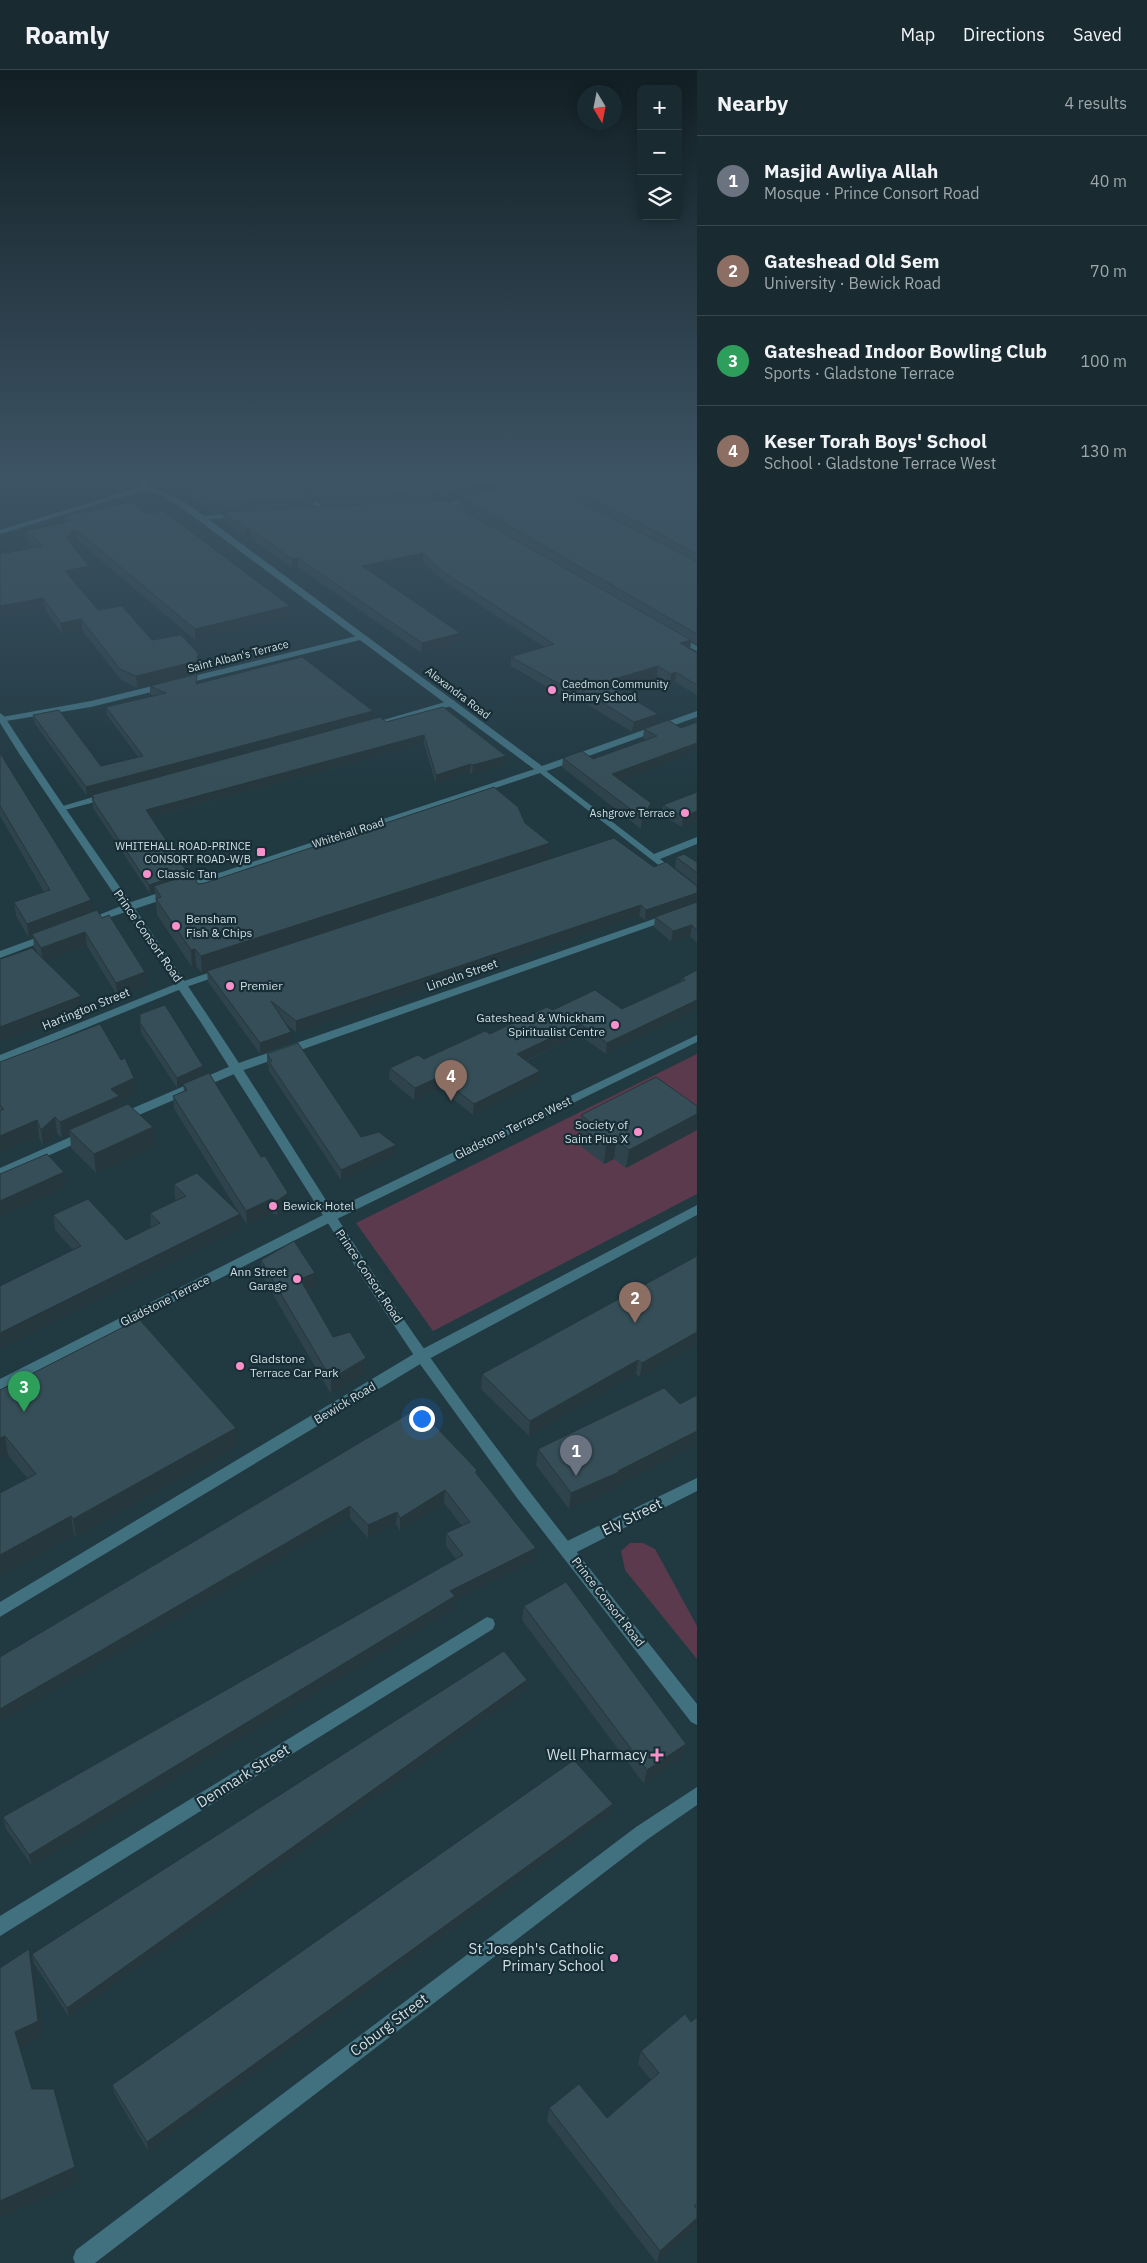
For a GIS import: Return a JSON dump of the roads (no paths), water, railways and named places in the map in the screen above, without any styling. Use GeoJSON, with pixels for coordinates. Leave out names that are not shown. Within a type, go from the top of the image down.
{"type":"FeatureCollection","features":[{"type":"Feature","properties":{"kind":"street","name":"Alexandra Road"},"geometry":{"type":"LineString","coordinates":[[285,580],[541,770],[697,892]]}},
{"type":"Feature","properties":{"kind":"street"},"geometry":{"type":"LineString","coordinates":[[671,634],[697,649]]}},
{"type":"Feature","properties":{"kind":"street","name":"Saint Alban's Terrace"},"geometry":{"type":"LineString","coordinates":[[1,718],[91,704],[361,637]]}},
{"type":"Feature","properties":{"kind":"street"},"geometry":{"type":"LineString","coordinates":[[361,728],[452,703]]}},
{"type":"Feature","properties":{"kind":"street","name":"Whitehall Road"},"geometry":{"type":"LineString","coordinates":[[0,955],[126,907],[541,770],[697,714]]}},
{"type":"Feature","properties":{"kind":"street","name":"Prince Consort Road"},"geometry":{"type":"LineString","coordinates":[[1,718],[126,907],[237,1068],[330,1217],[422,1356],[530,1503],[697,1717]]}},
{"type":"Feature","properties":{"kind":"street"},"geometry":{"type":"LineString","coordinates":[[61,808],[114,794]]}},
{"type":"Feature","properties":{"kind":"street"},"geometry":{"type":"LineString","coordinates":[[612,844],[628,838]]}},
{"type":"Feature","properties":{"kind":"street"},"geometry":{"type":"LineString","coordinates":[[653,858],[697,840]]}},
{"type":"Feature","properties":{"kind":"street","name":"Lincoln Street"},"geometry":{"type":"LineString","coordinates":[[0,1173],[102,1126],[237,1068],[697,907]]}},
{"type":"Feature","properties":{"kind":"street","name":"Hartington Street"},"geometry":{"type":"LineString","coordinates":[[0,1059],[182,986],[235,967]]}},
{"type":"Feature","properties":{"kind":"street","name":"Gladstone Terrace West"},"geometry":{"type":"LineString","coordinates":[[330,1217],[697,1038]]}},
{"type":"Feature","properties":{"kind":"street","name":"Bewick Road"},"geometry":{"type":"LineString","coordinates":[[0,1610],[422,1356],[697,1209]]}},
{"type":"Feature","properties":{"kind":"street","name":"Gladstone Terrace"},"geometry":{"type":"LineString","coordinates":[[0,1385],[330,1217]]}},
{"type":"Feature","properties":{"kind":"street","name":"Ely Street"},"geometry":{"type":"LineString","coordinates":[[567,1548],[697,1484]]}},
{"type":"Feature","properties":{"kind":"street","name":"Denmark Street"},"geometry":{"type":"LineString","coordinates":[[0,1927],[487,1624]]}},
{"type":"Feature","properties":{"kind":"street","name":"Coburg Street"},"geometry":{"type":"LineString","coordinates":[[84,2258],[642,1833],[697,1795]]}},
{"type":"Feature","properties":{"kind":"place","name":"Caedmon Community Primary School"},"geometry":{"type":"Point","coordinates":[552,690]}},
{"type":"Feature","properties":{"kind":"place","name":"Ashgrove Terrace"},"geometry":{"type":"Point","coordinates":[685,813]}},
{"type":"Feature","properties":{"kind":"place","name":"WHITEHALL ROAD-PRINCE CONSORT ROAD-W/B"},"geometry":{"type":"Point","coordinates":[261,852]}},
{"type":"Feature","properties":{"kind":"place","name":"Classic Tan"},"geometry":{"type":"Point","coordinates":[147,874]}},
{"type":"Feature","properties":{"kind":"place","name":"Bensham Fish & Chips"},"geometry":{"type":"Point","coordinates":[176,926]}},
{"type":"Feature","properties":{"kind":"place","name":"Premier"},"geometry":{"type":"Point","coordinates":[230,986]}},
{"type":"Feature","properties":{"kind":"place","name":"Gateshead & Whickham Spiritualist Centre"},"geometry":{"type":"Point","coordinates":[615,1025]}},
{"type":"Feature","properties":{"kind":"place","name":"Keser Torah Boys' School"},"geometry":{"type":"Point","coordinates":[451,1101]}},
{"type":"Feature","properties":{"kind":"place","name":"Society of Saint Pius X"},"geometry":{"type":"Point","coordinates":[638,1132]}},
{"type":"Feature","properties":{"kind":"place","name":"Bewick Hotel"},"geometry":{"type":"Point","coordinates":[273,1206]}},
{"type":"Feature","properties":{"kind":"place","name":"Ann Street Garage"},"geometry":{"type":"Point","coordinates":[297,1279]}},
{"type":"Feature","properties":{"kind":"place","name":"Gateshead Old Sem"},"geometry":{"type":"Point","coordinates":[635,1323]}},
{"type":"Feature","properties":{"kind":"place","name":"Gladstone Terrace Car Park"},"geometry":{"type":"Point","coordinates":[240,1366]}},
{"type":"Feature","properties":{"kind":"place","name":"Gateshead Indoor Bowling Club"},"geometry":{"type":"Point","coordinates":[24,1412]}},
{"type":"Feature","properties":{"kind":"place","name":"Masjid Awliya Allah"},"geometry":{"type":"Point","coordinates":[576,1476]}},
{"type":"Feature","properties":{"kind":"place","name":"Well Pharmacy"},"geometry":{"type":"Point","coordinates":[657,1755]}},
{"type":"Feature","properties":{"kind":"place","name":"St Joseph's Catholic Primary School"},"geometry":{"type":"Point","coordinates":[614,1958]}}]}
